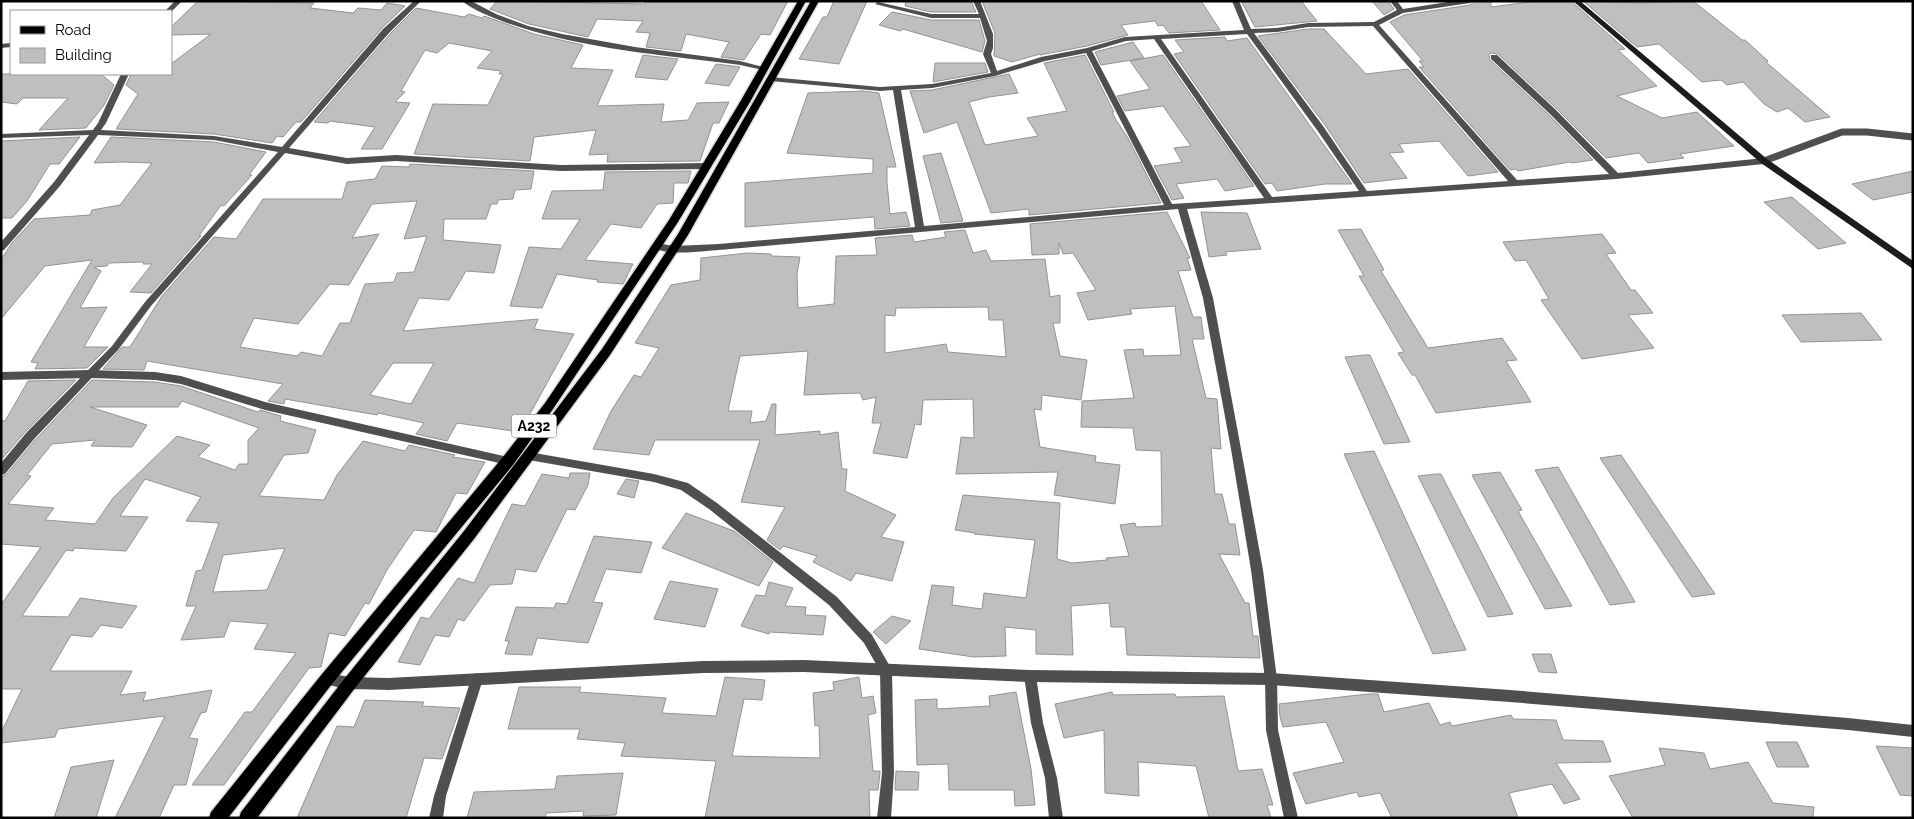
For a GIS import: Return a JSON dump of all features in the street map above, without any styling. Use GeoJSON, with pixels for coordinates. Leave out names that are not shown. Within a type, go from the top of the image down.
{"type":"FeatureCollection","features":[{"type":"Feature","properties":{"kind":"main road","name":"A232"},"geometry":{"type":"LineString","coordinates":[[247,818],[350,683],[469,535],[606,352],[674,249],[767,74],[802,1]]}},
{"type":"Feature","properties":{"kind":"main road","name":"A232"},"geometry":{"type":"LineString","coordinates":[[217,818],[327,679],[508,461],[549,406],[656,246],[706,166],[815,1]]}},
{"type":"Feature","properties":{"kind":"main road"},"geometry":{"type":"LineString","coordinates":[[1576,1],[1764,161],[1913,266]]}},
{"type":"Feature","properties":{"kind":"street"},"geometry":{"type":"LineString","coordinates":[[169,10],[179,1]]}},
{"type":"Feature","properties":{"kind":"street"},"geometry":{"type":"LineString","coordinates":[[1,471],[32,435],[115,348],[148,304],[386,31],[418,1]]}},
{"type":"Feature","properties":{"kind":"street"},"geometry":{"type":"LineString","coordinates":[[464,1],[514,23],[595,43],[731,62],[767,74],[898,89],[932,86],[995,74],[1044,59],[1088,50],[1125,39],[1248,30],[1277,30],[1308,25],[1374,24],[1402,11],[1470,1]]}},
{"type":"Feature","properties":{"kind":"street"},"geometry":{"type":"LineString","coordinates":[[976,1],[990,34],[992,45],[988,54],[995,74]]}},
{"type":"Feature","properties":{"kind":"street"},"geometry":{"type":"LineString","coordinates":[[1234,1],[1248,30],[1320,128],[1365,194]]}},
{"type":"Feature","properties":{"kind":"street"},"geometry":{"type":"LineString","coordinates":[[1393,1],[1402,11]]}},
{"type":"Feature","properties":{"kind":"street"},"geometry":{"type":"LineString","coordinates":[[878,4],[931,16],[983,16]]}},
{"type":"Feature","properties":{"kind":"street"},"geometry":{"type":"LineString","coordinates":[[1374,24],[1514,182]]}},
{"type":"Feature","properties":{"kind":"street"},"geometry":{"type":"LineString","coordinates":[[1156,37],[1270,200]]}},
{"type":"Feature","properties":{"kind":"street"},"geometry":{"type":"LineString","coordinates":[[1088,50],[1169,207]]}},
{"type":"Feature","properties":{"kind":"street"},"geometry":{"type":"LineString","coordinates":[[1494,58],[1553,112],[1616,176]]}},
{"type":"Feature","properties":{"kind":"street"},"geometry":{"type":"LineString","coordinates":[[1,248],[56,184],[102,123],[125,75]]}},
{"type":"Feature","properties":{"kind":"street"},"geometry":{"type":"LineString","coordinates":[[898,89],[920,228]]}},
{"type":"Feature","properties":{"kind":"street"},"geometry":{"type":"LineString","coordinates":[[1,136],[95,132],[214,138],[347,161],[396,158],[561,168],[706,166]]}},
{"type":"Feature","properties":{"kind":"street"},"geometry":{"type":"LineString","coordinates":[[656,246],[674,249],[719,247],[1169,207],[1616,176],[1764,161]]}},
{"type":"Feature","properties":{"kind":"street"},"geometry":{"type":"LineString","coordinates":[[1182,207],[1208,298],[1218,350],[1257,570],[1271,679],[1272,730],[1291,818]]}},
{"type":"Feature","properties":{"kind":"street"},"geometry":{"type":"LineString","coordinates":[[1,376],[90,374],[154,376],[181,380],[265,406],[508,461]]}},
{"type":"Feature","properties":{"kind":"street"},"geometry":{"type":"LineString","coordinates":[[529,456],[654,478],[684,486],[713,506],[833,601],[868,640],[886,670],[888,773],[884,818]]}},
{"type":"Feature","properties":{"kind":"street"},"geometry":{"type":"LineString","coordinates":[[327,679],[350,683],[430,683],[703,667],[804,666],[1030,676],[1271,679],[1510,696],[1913,731]]}},
{"type":"Feature","properties":{"kind":"street"},"geometry":{"type":"LineString","coordinates":[[1030,676],[1037,723],[1052,778],[1056,818]]}},
{"type":"Feature","properties":{"kind":"street"},"geometry":{"type":"LineString","coordinates":[[436,818],[440,796],[477,679]]}},
{"type":"Feature","properties":{"kind":"lane"},"geometry":{"type":"LineString","coordinates":[[1764,161],[1842,132],[1867,132],[1913,137]]}},
{"type":"Feature","properties":{"kind":"building"},"geometry":{"type":"Polygon","coordinates":[[[198,1],[314,3],[310,8],[353,13],[358,8],[381,10],[387,3],[405,6],[382,28],[301,122],[296,122],[283,137],[277,136],[272,143],[214,134],[116,129],[138,94],[126,85],[131,75],[172,75],[172,63],[211,34],[172,35],[172,26],[198,1]]]}},
{"type":"Feature","properties":{"kind":"building"},"geometry":{"type":"Polygon","coordinates":[[[497,1],[645,4],[646,1],[788,1],[770,35],[761,34],[744,60],[721,57],[729,42],[686,34],[681,51],[646,47],[650,33],[636,32],[643,21],[597,19],[588,37],[529,24],[490,9],[497,1]]]}},
{"type":"Feature","properties":{"kind":"building"},"geometry":{"type":"Polygon","coordinates":[[[834,1],[867,1],[839,64],[799,59],[823,17],[827,17],[834,1]]]}},
{"type":"Feature","properties":{"kind":"building"},"geometry":{"type":"Polygon","coordinates":[[[906,1],[971,1],[976,12],[931,12],[905,6],[906,1]]]}},
{"type":"Feature","properties":{"kind":"building"},"geometry":{"type":"Polygon","coordinates":[[[982,1],[1201,1],[1220,30],[1169,33],[1163,25],[1158,26],[1155,21],[1121,25],[1128,35],[1012,62],[994,56],[995,33],[982,1]]]}},
{"type":"Feature","properties":{"kind":"building"},"geometry":{"type":"Polygon","coordinates":[[[1241,1],[1301,1],[1317,21],[1255,27],[1241,1]]]}},
{"type":"Feature","properties":{"kind":"building"},"geometry":{"type":"Polygon","coordinates":[[[1372,1],[1388,1],[1394,9],[1384,15],[1372,1]]]}},
{"type":"Feature","properties":{"kind":"building"},"geometry":{"type":"Polygon","coordinates":[[[1475,1],[1491,1],[1491,7],[1537,1],[1571,1],[1625,49],[1618,50],[1657,86],[1617,96],[1662,118],[1697,112],[1734,146],[1680,154],[1684,158],[1648,163],[1639,153],[1606,158],[1498,54],[1491,53],[1489,55],[1490,60],[1549,115],[1593,160],[1518,171],[1516,169],[1510,170],[1419,67],[1424,67],[1419,61],[1423,61],[1390,22],[1404,15],[1470,5],[1475,1]]]}},
{"type":"Feature","properties":{"kind":"building"},"geometry":{"type":"Polygon","coordinates":[[[1583,1],[1639,3],[1693,1],[1742,40],[1745,40],[1768,61],[1766,62],[1830,117],[1805,122],[1788,108],[1777,112],[1764,104],[1743,82],[1727,85],[1721,80],[1702,82],[1659,44],[1637,47],[1583,1]]]}},
{"type":"Feature","properties":{"kind":"building"},"geometry":{"type":"Polygon","coordinates":[[[416,8],[464,17],[469,14],[482,18],[484,16],[534,34],[583,45],[571,68],[613,70],[597,106],[664,104],[661,122],[688,120],[697,103],[729,102],[719,123],[713,123],[700,161],[607,162],[608,154],[589,155],[596,130],[534,137],[530,161],[414,154],[433,104],[488,105],[503,74],[499,74],[501,71],[477,68],[492,51],[449,43],[437,53],[425,50],[401,91],[405,92],[395,102],[410,103],[382,149],[361,149],[375,127],[330,121],[328,123],[314,122],[390,34],[416,8]]]}},
{"type":"Feature","properties":{"kind":"building"},"geometry":{"type":"Polygon","coordinates":[[[892,12],[931,20],[979,20],[985,41],[982,52],[903,29],[900,31],[879,25],[892,12]]]}},
{"type":"Feature","properties":{"kind":"building"},"geometry":{"type":"Polygon","coordinates":[[[1308,29],[1324,29],[1366,74],[1408,69],[1498,172],[1468,176],[1439,141],[1399,144],[1404,152],[1389,153],[1407,178],[1364,183],[1325,125],[1258,36],[1308,29]]]}},
{"type":"Feature","properties":{"kind":"building"},"geometry":{"type":"Polygon","coordinates":[[[1225,37],[1227,41],[1247,38],[1352,184],[1325,184],[1277,191],[1272,183],[1265,184],[1174,54],[1184,52],[1175,40],[1225,37]]]}},
{"type":"Feature","properties":{"kind":"building"},"geometry":{"type":"Polygon","coordinates":[[[1133,42],[1144,58],[1101,65],[1095,52],[1133,42]]]}},
{"type":"Feature","properties":{"kind":"building"},"geometry":{"type":"Polygon","coordinates":[[[643,55],[678,59],[667,80],[635,77],[643,55]]]}},
{"type":"Feature","properties":{"kind":"building"},"geometry":{"type":"Polygon","coordinates":[[[1085,55],[1114,112],[1112,112],[1116,120],[1128,138],[1161,203],[1029,215],[1029,209],[991,213],[957,122],[924,133],[910,91],[932,90],[1009,74],[1018,93],[969,102],[985,145],[1038,136],[1027,118],[1067,111],[1044,63],[1085,55]]]}},
{"type":"Feature","properties":{"kind":"building"},"geometry":{"type":"Polygon","coordinates":[[[1163,55],[1254,186],[1225,191],[1217,179],[1176,184],[1184,198],[1172,200],[1154,166],[1182,162],[1174,148],[1191,146],[1163,106],[1125,111],[1117,96],[1150,89],[1130,61],[1163,55]]]}},
{"type":"Feature","properties":{"kind":"building"},"geometry":{"type":"Polygon","coordinates":[[[935,63],[985,63],[988,72],[933,82],[935,63]]]}},
{"type":"Feature","properties":{"kind":"building"},"geometry":{"type":"Polygon","coordinates":[[[716,64],[740,67],[729,86],[705,83],[716,64]]]}},
{"type":"Feature","properties":{"kind":"building"},"geometry":{"type":"Polygon","coordinates":[[[1,74],[102,75],[114,85],[104,105],[86,128],[39,130],[68,98],[23,98],[17,104],[1,102],[1,74]]]}},
{"type":"Feature","properties":{"kind":"building"},"geometry":{"type":"Polygon","coordinates":[[[863,91],[879,93],[896,167],[887,167],[890,214],[906,212],[910,226],[875,229],[874,217],[745,227],[745,183],[873,173],[873,159],[787,153],[808,93],[863,91]]]}},
{"type":"Feature","properties":{"kind":"building"},"geometry":{"type":"Polygon","coordinates":[[[80,137],[59,164],[50,164],[27,201],[12,218],[1,218],[1,141],[80,137]]]}},
{"type":"Feature","properties":{"kind":"building"},"geometry":{"type":"Polygon","coordinates":[[[111,137],[214,142],[266,152],[249,175],[252,175],[224,206],[221,205],[199,236],[201,236],[151,293],[130,292],[152,264],[143,264],[144,262],[109,263],[107,266],[94,267],[101,271],[80,308],[107,307],[84,347],[108,347],[87,368],[35,369],[38,363],[31,362],[92,260],[45,266],[1,319],[1,260],[11,244],[34,219],[90,215],[92,210],[120,205],[152,163],[94,163],[111,137]]]}},
{"type":"Feature","properties":{"kind":"building"},"geometry":{"type":"Polygon","coordinates":[[[941,153],[963,221],[941,223],[923,156],[941,153]]]}},
{"type":"Feature","properties":{"kind":"building"},"geometry":{"type":"Polygon","coordinates":[[[410,164],[534,171],[531,189],[515,190],[513,199],[498,200],[497,204],[491,204],[486,219],[444,219],[443,240],[501,245],[494,273],[466,271],[449,300],[419,298],[403,331],[538,319],[534,329],[574,334],[520,432],[457,423],[447,441],[416,434],[424,423],[378,413],[377,415],[285,399],[284,404],[268,401],[283,384],[147,361],[144,370],[103,369],[122,347],[130,347],[162,296],[214,237],[236,239],[263,199],[342,199],[347,182],[375,179],[382,166],[409,167],[410,164]],[[417,201],[372,204],[352,238],[379,234],[349,285],[330,284],[298,324],[254,318],[240,347],[297,356],[301,352],[322,356],[340,323],[350,323],[365,284],[394,282],[397,273],[414,272],[427,236],[404,239],[417,201]],[[393,363],[370,395],[411,404],[434,363],[393,363]]]}},
{"type":"Feature","properties":{"kind":"building"},"geometry":{"type":"Polygon","coordinates":[[[691,171],[688,183],[674,183],[673,203],[657,204],[641,228],[611,224],[585,260],[633,264],[623,284],[597,282],[598,280],[557,274],[542,308],[510,306],[529,247],[561,249],[580,219],[542,219],[552,191],[603,190],[605,172],[691,171]]]}},
{"type":"Feature","properties":{"kind":"building"},"geometry":{"type":"Polygon","coordinates":[[[1913,171],[1913,192],[1873,200],[1852,184],[1913,171]]]}},
{"type":"Feature","properties":{"kind":"building"},"geometry":{"type":"Polygon","coordinates":[[[1792,197],[1846,243],[1818,249],[1764,202],[1792,197]]]}},
{"type":"Feature","properties":{"kind":"building"},"geometry":{"type":"Polygon","coordinates":[[[1167,212],[1190,258],[1187,258],[1191,270],[1178,271],[1193,317],[1201,317],[1204,339],[1192,339],[1206,398],[1217,399],[1221,449],[1211,448],[1215,494],[1222,494],[1229,524],[1235,524],[1240,555],[1219,554],[1245,603],[1249,603],[1253,636],[1258,636],[1260,658],[1127,655],[1125,627],[1111,627],[1109,603],[1071,606],[1073,655],[1036,654],[1036,630],[1005,627],[1006,656],[974,657],[919,649],[932,585],[954,587],[952,605],[982,609],[984,593],[1026,598],[1035,540],[974,534],[955,530],[963,495],[1060,503],[1057,559],[1072,563],[1129,556],[1120,525],[1135,523],[1136,527],[1162,526],[1161,451],[1136,450],[1133,428],[1081,427],[1082,401],[1134,398],[1124,350],[1143,349],[1144,356],[1181,355],[1175,306],[1130,309],[1132,314],[1088,320],[1077,293],[1096,290],[1073,253],[1063,254],[1059,243],[1059,254],[1032,255],[1030,224],[1167,212]]]}},
{"type":"Feature","properties":{"kind":"building"},"geometry":{"type":"Polygon","coordinates":[[[1201,212],[1247,213],[1261,249],[1225,252],[1227,255],[1209,257],[1201,212]]]}},
{"type":"Feature","properties":{"kind":"building"},"geometry":{"type":"Polygon","coordinates":[[[1361,229],[1384,270],[1381,271],[1428,348],[1502,338],[1517,360],[1506,361],[1531,402],[1436,413],[1415,375],[1412,375],[1398,353],[1404,352],[1359,276],[1364,276],[1338,230],[1361,229]]]}},
{"type":"Feature","properties":{"kind":"building"},"geometry":{"type":"Polygon","coordinates":[[[965,230],[973,253],[986,250],[991,261],[1045,259],[1050,297],[1060,295],[1060,323],[1053,323],[1060,356],[1087,360],[1081,400],[1042,395],[1041,410],[1034,409],[1040,447],[1096,456],[1095,462],[1120,465],[1115,504],[1054,495],[1058,472],[956,474],[961,437],[974,438],[973,399],[923,400],[921,425],[915,424],[907,458],[873,453],[881,423],[872,423],[876,397],[863,400],[860,393],[804,395],[808,351],[740,356],[728,411],[752,411],[750,423],[766,421],[772,404],[776,404],[775,435],[820,431],[820,435],[838,432],[842,469],[847,469],[845,491],[896,515],[881,537],[904,542],[892,581],[856,573],[851,581],[813,562],[817,556],[783,546],[780,550],[767,540],[785,507],[741,502],[760,440],[655,440],[649,455],[593,449],[611,411],[634,375],[641,377],[659,348],[635,343],[671,285],[700,280],[701,258],[748,253],[800,257],[797,274],[798,308],[834,304],[836,256],[877,255],[875,238],[912,235],[914,242],[946,237],[944,232],[965,230]],[[988,307],[896,308],[895,316],[885,315],[885,353],[946,344],[948,352],[1006,357],[1003,320],[989,320],[988,307]]]}},
{"type":"Feature","properties":{"kind":"building"},"geometry":{"type":"Polygon","coordinates":[[[1602,234],[1616,253],[1606,254],[1631,290],[1635,290],[1653,313],[1628,315],[1654,348],[1582,359],[1541,300],[1549,299],[1526,260],[1515,261],[1503,242],[1602,234]]]}},
{"type":"Feature","properties":{"kind":"building"},"geometry":{"type":"Polygon","coordinates":[[[1861,313],[1882,340],[1801,342],[1782,315],[1861,313]]]}},
{"type":"Feature","properties":{"kind":"building"},"geometry":{"type":"Polygon","coordinates":[[[1370,355],[1410,442],[1384,444],[1345,357],[1370,355]]]}},
{"type":"Feature","properties":{"kind":"building"},"geometry":{"type":"Polygon","coordinates":[[[76,380],[26,431],[1,460],[1,421],[5,421],[28,381],[76,380]]]}},
{"type":"Feature","properties":{"kind":"building"},"geometry":{"type":"Polygon","coordinates":[[[92,380],[155,382],[181,386],[258,412],[260,410],[281,416],[280,421],[316,430],[308,453],[284,455],[259,496],[324,500],[337,475],[363,441],[405,451],[409,445],[455,455],[453,457],[485,462],[467,494],[456,493],[436,532],[414,530],[387,570],[369,604],[365,603],[345,636],[329,633],[321,667],[309,668],[224,785],[192,785],[245,712],[252,712],[296,653],[254,649],[268,624],[230,621],[224,637],[181,640],[196,606],[186,606],[196,571],[202,570],[219,523],[186,521],[201,497],[145,479],[120,516],[148,517],[126,551],[74,548],[73,551],[66,550],[22,616],[68,617],[80,598],[137,606],[122,628],[101,625],[92,637],[71,635],[50,671],[132,671],[120,695],[146,692],[143,701],[212,690],[206,712],[201,713],[189,738],[198,739],[186,785],[174,785],[159,818],[115,818],[165,716],[58,729],[55,737],[1,743],[1,733],[22,689],[1,689],[1,605],[41,547],[1,544],[1,477],[6,475],[36,439],[92,380]],[[182,401],[178,407],[90,407],[147,425],[132,447],[91,446],[95,440],[52,444],[27,475],[31,476],[8,504],[54,508],[45,520],[95,524],[113,498],[177,436],[210,445],[198,457],[235,470],[239,464],[248,464],[248,440],[259,428],[182,401]],[[285,548],[223,555],[213,592],[267,590],[285,548]]]}},
{"type":"Feature","properties":{"kind":"building"},"geometry":{"type":"Polygon","coordinates":[[[1374,451],[1466,650],[1433,654],[1344,454],[1374,451]]]}},
{"type":"Feature","properties":{"kind":"building"},"geometry":{"type":"Polygon","coordinates":[[[1621,455],[1715,594],[1692,597],[1600,458],[1621,455]]]}},
{"type":"Feature","properties":{"kind":"building"},"geometry":{"type":"Polygon","coordinates":[[[1558,467],[1635,602],[1610,605],[1535,470],[1558,467]]]}},
{"type":"Feature","properties":{"kind":"building"},"geometry":{"type":"Polygon","coordinates":[[[1500,472],[1522,510],[1518,511],[1572,606],[1545,609],[1472,475],[1500,472]]]}},
{"type":"Feature","properties":{"kind":"building"},"geometry":{"type":"Polygon","coordinates":[[[570,473],[590,473],[588,485],[575,510],[567,509],[536,572],[516,569],[512,584],[490,585],[464,621],[458,619],[449,637],[435,635],[420,665],[398,662],[421,617],[429,619],[458,578],[474,583],[512,504],[525,506],[542,474],[569,478],[570,473]]]}},
{"type":"Feature","properties":{"kind":"building"},"geometry":{"type":"Polygon","coordinates":[[[1441,474],[1513,614],[1488,617],[1418,476],[1441,474]]]}},
{"type":"Feature","properties":{"kind":"building"},"geometry":{"type":"Polygon","coordinates":[[[626,479],[639,481],[634,498],[617,494],[626,479]]]}},
{"type":"Feature","properties":{"kind":"building"},"geometry":{"type":"Polygon","coordinates":[[[686,513],[734,531],[773,562],[759,586],[662,548],[686,513]]]}},
{"type":"Feature","properties":{"kind":"building"},"geometry":{"type":"Polygon","coordinates":[[[594,536],[652,542],[641,573],[606,569],[593,602],[603,603],[588,643],[537,638],[532,655],[505,654],[509,641],[505,641],[516,607],[554,608],[556,603],[567,604],[594,536]]]}},
{"type":"Feature","properties":{"kind":"building"},"geometry":{"type":"Polygon","coordinates":[[[670,581],[718,589],[705,627],[654,619],[670,581]]]}},
{"type":"Feature","properties":{"kind":"building"},"geometry":{"type":"Polygon","coordinates":[[[769,582],[793,588],[785,606],[806,607],[805,615],[826,616],[823,635],[770,632],[769,634],[741,626],[756,595],[765,596],[769,582]]]}},
{"type":"Feature","properties":{"kind":"building"},"geometry":{"type":"Polygon","coordinates":[[[892,616],[911,621],[886,644],[873,632],[892,616]]]}},
{"type":"Feature","properties":{"kind":"building"},"geometry":{"type":"Polygon","coordinates":[[[1532,654],[1551,654],[1557,673],[1539,672],[1532,654]]]}},
{"type":"Feature","properties":{"kind":"building"},"geometry":{"type":"Polygon","coordinates":[[[725,677],[765,680],[762,700],[744,699],[732,756],[820,758],[819,725],[815,726],[813,693],[834,690],[833,682],[859,677],[862,698],[873,696],[876,713],[868,715],[873,771],[880,771],[878,790],[869,790],[870,818],[705,818],[716,761],[621,756],[625,743],[577,739],[580,729],[508,729],[519,687],[581,687],[579,692],[666,698],[662,713],[716,716],[725,677]]]}},
{"type":"Feature","properties":{"kind":"building"},"geometry":{"type":"Polygon","coordinates":[[[1016,692],[1031,769],[1035,805],[1015,806],[1014,790],[949,790],[948,764],[917,765],[915,700],[937,699],[937,709],[990,706],[989,696],[1016,692]]]}},
{"type":"Feature","properties":{"kind":"building"},"geometry":{"type":"Polygon","coordinates":[[[1112,692],[1113,695],[1175,694],[1176,697],[1224,696],[1238,771],[1262,769],[1273,805],[1267,805],[1271,818],[1209,818],[1196,766],[1138,762],[1139,796],[1105,793],[1104,730],[1064,738],[1055,704],[1112,692]]]}},
{"type":"Feature","properties":{"kind":"building"},"geometry":{"type":"Polygon","coordinates":[[[1378,694],[1384,712],[1429,703],[1440,725],[1450,722],[1452,726],[1511,715],[1513,719],[1556,720],[1563,740],[1603,741],[1611,762],[1556,763],[1580,799],[1564,804],[1552,784],[1509,793],[1518,818],[1392,818],[1380,793],[1359,797],[1357,792],[1306,804],[1293,773],[1344,762],[1326,722],[1283,727],[1279,704],[1378,694]]]}},
{"type":"Feature","properties":{"kind":"building"},"geometry":{"type":"Polygon","coordinates":[[[365,700],[424,702],[422,706],[460,708],[442,759],[424,758],[406,818],[297,818],[337,726],[354,727],[365,700]]]}},
{"type":"Feature","properties":{"kind":"building"},"geometry":{"type":"Polygon","coordinates":[[[1766,742],[1797,742],[1809,767],[1777,767],[1766,742]]]}},
{"type":"Feature","properties":{"kind":"building"},"geometry":{"type":"Polygon","coordinates":[[[1876,746],[1913,748],[1913,796],[1900,795],[1876,746]]]}},
{"type":"Feature","properties":{"kind":"building"},"geometry":{"type":"Polygon","coordinates":[[[1659,748],[1704,753],[1710,769],[1748,762],[1773,803],[1814,807],[1813,818],[1633,818],[1609,776],[1665,765],[1659,748]]]}},
{"type":"Feature","properties":{"kind":"building"},"geometry":{"type":"Polygon","coordinates":[[[114,760],[96,818],[54,818],[71,767],[114,760]]]}},
{"type":"Feature","properties":{"kind":"building"},"geometry":{"type":"Polygon","coordinates":[[[896,771],[919,772],[918,790],[895,790],[896,771]]]}},
{"type":"Feature","properties":{"kind":"building"},"geometry":{"type":"Polygon","coordinates":[[[623,773],[616,815],[583,816],[584,811],[546,813],[545,818],[467,818],[474,792],[555,789],[557,776],[623,773]]]}}]}
